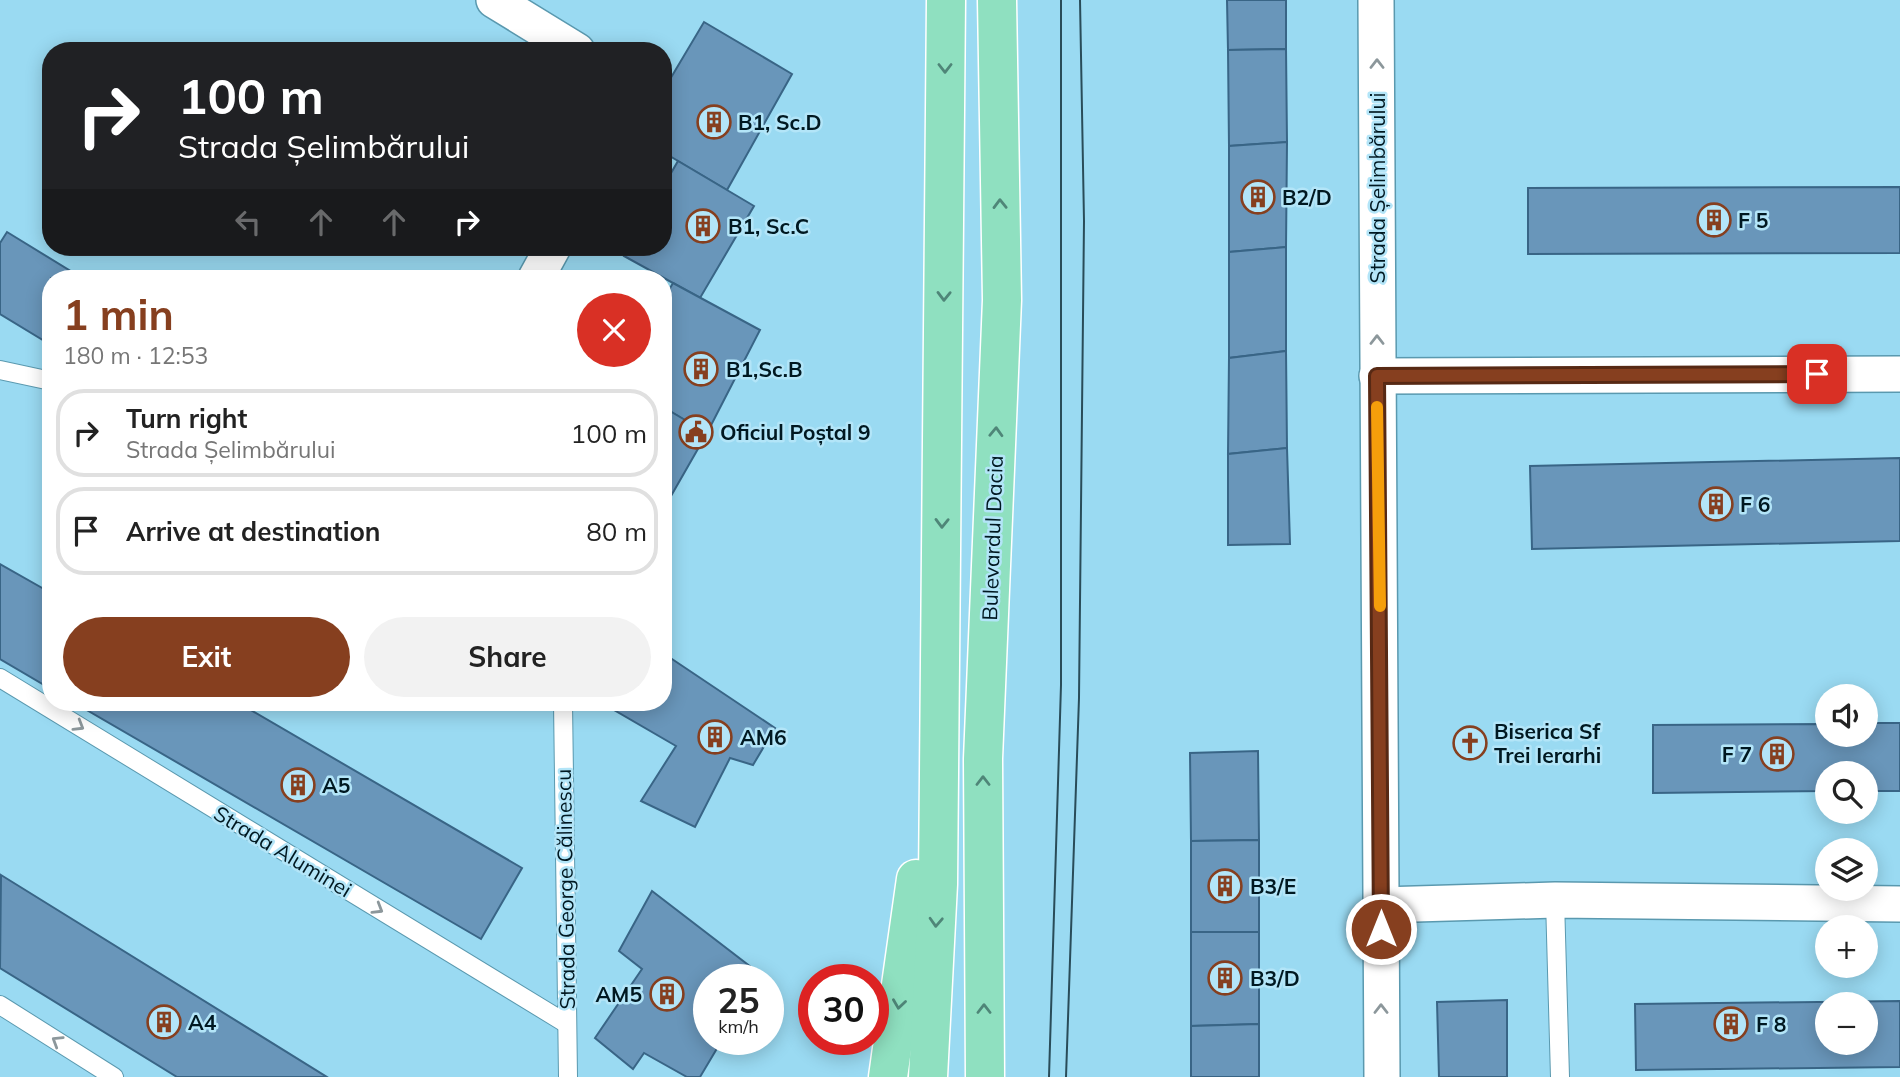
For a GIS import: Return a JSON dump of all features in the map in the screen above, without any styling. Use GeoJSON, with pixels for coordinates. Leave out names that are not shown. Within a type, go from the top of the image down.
{"type":"FeatureCollection","features":[{"type":"Feature","properties":{"kind":"main road"},"geometry":{"type":"LineString","coordinates":[[928,1077],[938,884],[946,0]]}},
{"type":"Feature","properties":{"kind":"main road","name":"Bulevardul Dacia"},"geometry":{"type":"LineString","coordinates":[[985,1077],[983,759],[1002,300],[997,0]]}},
{"type":"Feature","properties":{"kind":"main road"},"geometry":{"type":"LineString","coordinates":[[888,1077],[939,718]]}},
{"type":"Feature","properties":{"kind":"street"},"geometry":{"type":"LineString","coordinates":[[494,0],[562,42]]}},
{"type":"Feature","properties":{"kind":"street","name":"Strada Șelimbărului"},"geometry":{"type":"LineString","coordinates":[[1376,0],[1382,1077]]}},
{"type":"Feature","properties":{"kind":"street"},"geometry":{"type":"LineString","coordinates":[[1377,376],[1900,374]]}},
{"type":"Feature","properties":{"kind":"street"},"geometry":{"type":"LineString","coordinates":[[1381,905],[1555,900],[1900,904]]}},
{"type":"Feature","properties":{"kind":"lane"},"geometry":{"type":"LineString","coordinates":[[0,370],[42,379]]}},
{"type":"Feature","properties":{"kind":"lane","name":"Strada Aluminei"},"geometry":{"type":"LineString","coordinates":[[0,678],[42,704]]}},
{"type":"Feature","properties":{"kind":"lane","name":"Strada Aluminei"},"geometry":{"type":"LineString","coordinates":[[54,711],[566,1024]]}},
{"type":"Feature","properties":{"kind":"lane","name":"Strada George Călinescu"},"geometry":{"type":"LineString","coordinates":[[563,711],[568,1077]]}},
{"type":"Feature","properties":{"kind":"lane"},"geometry":{"type":"LineString","coordinates":[[1555,900],[1560,1077]]}},
{"type":"Feature","properties":{"kind":"lane"},"geometry":{"type":"LineString","coordinates":[[0,1005],[114,1077]]}},
{"type":"Feature","properties":{"kind":"building"},"geometry":{"type":"Polygon","coordinates":[[[1227,0],[1286,0],[1286,49],[1228,50],[1227,0]]]}},
{"type":"Feature","properties":{"kind":"building","name":"B1, Sc.D"},"geometry":{"type":"Polygon","coordinates":[[[704,22],[792,74],[727,190],[672,157],[672,76],[704,22]]]}},
{"type":"Feature","properties":{"kind":"building"},"geometry":{"type":"Polygon","coordinates":[[[1286,49],[1287,142],[1229,146],[1228,50],[1286,49]]]}},
{"type":"Feature","properties":{"kind":"building","name":"B2/D"},"geometry":{"type":"Polygon","coordinates":[[[1287,142],[1286,247],[1229,252],[1229,146],[1287,142]]]}},
{"type":"Feature","properties":{"kind":"building","name":"B1, Sc.C"},"geometry":{"type":"Polygon","coordinates":[[[678,161],[754,206],[700,298],[672,283],[672,270],[649,270],[624,256],[672,256],[672,171],[678,161]]]}},
{"type":"Feature","properties":{"kind":"building","name":"F 5"},"geometry":{"type":"Polygon","coordinates":[[[1900,187],[1900,253],[1528,254],[1528,188],[1900,187]]]}},
{"type":"Feature","properties":{"kind":"building"},"geometry":{"type":"Polygon","coordinates":[[[7,232],[42,256],[69,270],[42,270],[42,340],[0,314],[0,243],[7,232]]]}},
{"type":"Feature","properties":{"kind":"building"},"geometry":{"type":"Polygon","coordinates":[[[1286,247],[1286,351],[1229,358],[1229,252],[1286,247]]]}},
{"type":"Feature","properties":{"kind":"building","name":"B1,Sc.B"},"geometry":{"type":"Polygon","coordinates":[[[672,285],[760,330],[707,433],[672,412],[672,285]]]}},
{"type":"Feature","properties":{"kind":"building"},"geometry":{"type":"Polygon","coordinates":[[[1286,351],[1287,448],[1228,454],[1229,358],[1286,351]]]}},
{"type":"Feature","properties":{"kind":"building"},"geometry":{"type":"Polygon","coordinates":[[[672,412],[707,433],[672,494],[672,412]]]}},
{"type":"Feature","properties":{"kind":"building"},"geometry":{"type":"Polygon","coordinates":[[[1287,448],[1290,544],[1228,545],[1228,454],[1287,448]]]}},
{"type":"Feature","properties":{"kind":"building","name":"F 6"},"geometry":{"type":"Polygon","coordinates":[[[1900,458],[1900,541],[1532,549],[1530,466],[1900,458]]]}},
{"type":"Feature","properties":{"kind":"building"},"geometry":{"type":"Polygon","coordinates":[[[0,564],[42,588],[42,684],[0,659],[0,564]]]}},
{"type":"Feature","properties":{"kind":"building","name":"AM6"},"geometry":{"type":"Polygon","coordinates":[[[672,659],[775,728],[753,765],[730,758],[695,827],[641,801],[676,746],[616,711],[672,711],[672,659]]]}},
{"type":"Feature","properties":{"kind":"building","name":"A5"},"geometry":{"type":"Polygon","coordinates":[[[88,711],[252,711],[522,868],[481,939],[88,711]]]}},
{"type":"Feature","properties":{"kind":"building","name":"F 7"},"geometry":{"type":"Polygon","coordinates":[[[1878,723],[1900,723],[1900,791],[1878,791],[1878,761],[1815,761],[1815,791],[1653,793],[1653,725],[1815,724],[1815,747],[1878,747],[1878,723]]]}},
{"type":"Feature","properties":{"kind":"building"},"geometry":{"type":"Polygon","coordinates":[[[1258,751],[1259,840],[1191,841],[1190,753],[1258,751]]]}},
{"type":"Feature","properties":{"kind":"building","name":"B3/E"},"geometry":{"type":"Polygon","coordinates":[[[1259,840],[1259,932],[1191,932],[1191,841],[1259,840]]]}},
{"type":"Feature","properties":{"kind":"building","name":"A4"},"geometry":{"type":"Polygon","coordinates":[[[1,875],[327,1077],[177,1077],[0,968],[1,875]]]}},
{"type":"Feature","properties":{"kind":"building","name":"AM5"},"geometry":{"type":"Polygon","coordinates":[[[652,891],[747,964],[693,964],[693,1055],[713,1055],[700,1077],[687,1077],[644,1053],[633,1069],[595,1038],[642,969],[619,951],[652,891]]]}},
{"type":"Feature","properties":{"kind":"building","name":"B3/D"},"geometry":{"type":"Polygon","coordinates":[[[1191,932],[1259,932],[1259,1024],[1191,1026],[1191,932]]]}},
{"type":"Feature","properties":{"kind":"building"},"geometry":{"type":"Polygon","coordinates":[[[1507,1000],[1507,1077],[1439,1077],[1437,1002],[1507,1000]]]}},
{"type":"Feature","properties":{"kind":"building","name":"F 8"},"geometry":{"type":"Polygon","coordinates":[[[1878,1001],[1900,1001],[1900,1067],[1636,1070],[1635,1004],[1815,1002],[1815,1055],[1878,1055],[1878,1001]]]}},
{"type":"Feature","properties":{"kind":"building"},"geometry":{"type":"Polygon","coordinates":[[[1259,1024],[1259,1077],[1191,1077],[1191,1026],[1259,1024]]]}},
{"type":"Feature","properties":{"kind":"tram line"},"geometry":{"type":"LineString","coordinates":[[1049,1077],[1061,685],[1061,0]]}},
{"type":"Feature","properties":{"kind":"tram line"},"geometry":{"type":"LineString","coordinates":[[1066,1077],[1079,698],[1084,221],[1080,0]]}},
{"type":"Feature","properties":{"kind":"slow traffic"},"geometry":{"type":"LineString","coordinates":[[1377,407],[1380,606]]}},
{"type":"Feature","properties":{"kind":"place","name":"B1, Sc.D"},"geometry":{"type":"Point","coordinates":[714,122]}},
{"type":"Feature","properties":{"kind":"place","name":"B2/D"},"geometry":{"type":"Point","coordinates":[1258,197]}},
{"type":"Feature","properties":{"kind":"place","name":"F 5"},"geometry":{"type":"Point","coordinates":[1714,220]}},
{"type":"Feature","properties":{"kind":"place","name":"B1, Sc.C"},"geometry":{"type":"Point","coordinates":[703,226]}},
{"type":"Feature","properties":{"kind":"place","name":"B1,Sc.B"},"geometry":{"type":"Point","coordinates":[701,369]}},
{"type":"Feature","properties":{"kind":"place","name":"Oficiul Poștal 9"},"geometry":{"type":"Point","coordinates":[696,432]}},
{"type":"Feature","properties":{"kind":"place","name":"F 6"},"geometry":{"type":"Point","coordinates":[1716,504]}},
{"type":"Feature","properties":{"kind":"place","name":"AM6"},"geometry":{"type":"Point","coordinates":[715,737]}},
{"type":"Feature","properties":{"kind":"place","name":"Biserica Sf Trei Ierarhi"},"geometry":{"type":"Point","coordinates":[1470,743]}},
{"type":"Feature","properties":{"kind":"place","name":"F 7"},"geometry":{"type":"Point","coordinates":[1777,754]}},
{"type":"Feature","properties":{"kind":"place","name":"A5"},"geometry":{"type":"Point","coordinates":[298,785]}},
{"type":"Feature","properties":{"kind":"place","name":"B3/E"},"geometry":{"type":"Point","coordinates":[1225,886]}},
{"type":"Feature","properties":{"kind":"place","name":"B3/D"},"geometry":{"type":"Point","coordinates":[1225,978]}},
{"type":"Feature","properties":{"kind":"place","name":"AM5"},"geometry":{"type":"Point","coordinates":[667,994]}},
{"type":"Feature","properties":{"kind":"place","name":"A4"},"geometry":{"type":"Point","coordinates":[164,1022]}},
{"type":"Feature","properties":{"kind":"place","name":"F 8"},"geometry":{"type":"Point","coordinates":[1731,1024]}},
{"type":"Feature","properties":{"kind":"route"},"geometry":{"type":"LineString","coordinates":[[1381,929],[1377,376],[1817,374]]}}]}
